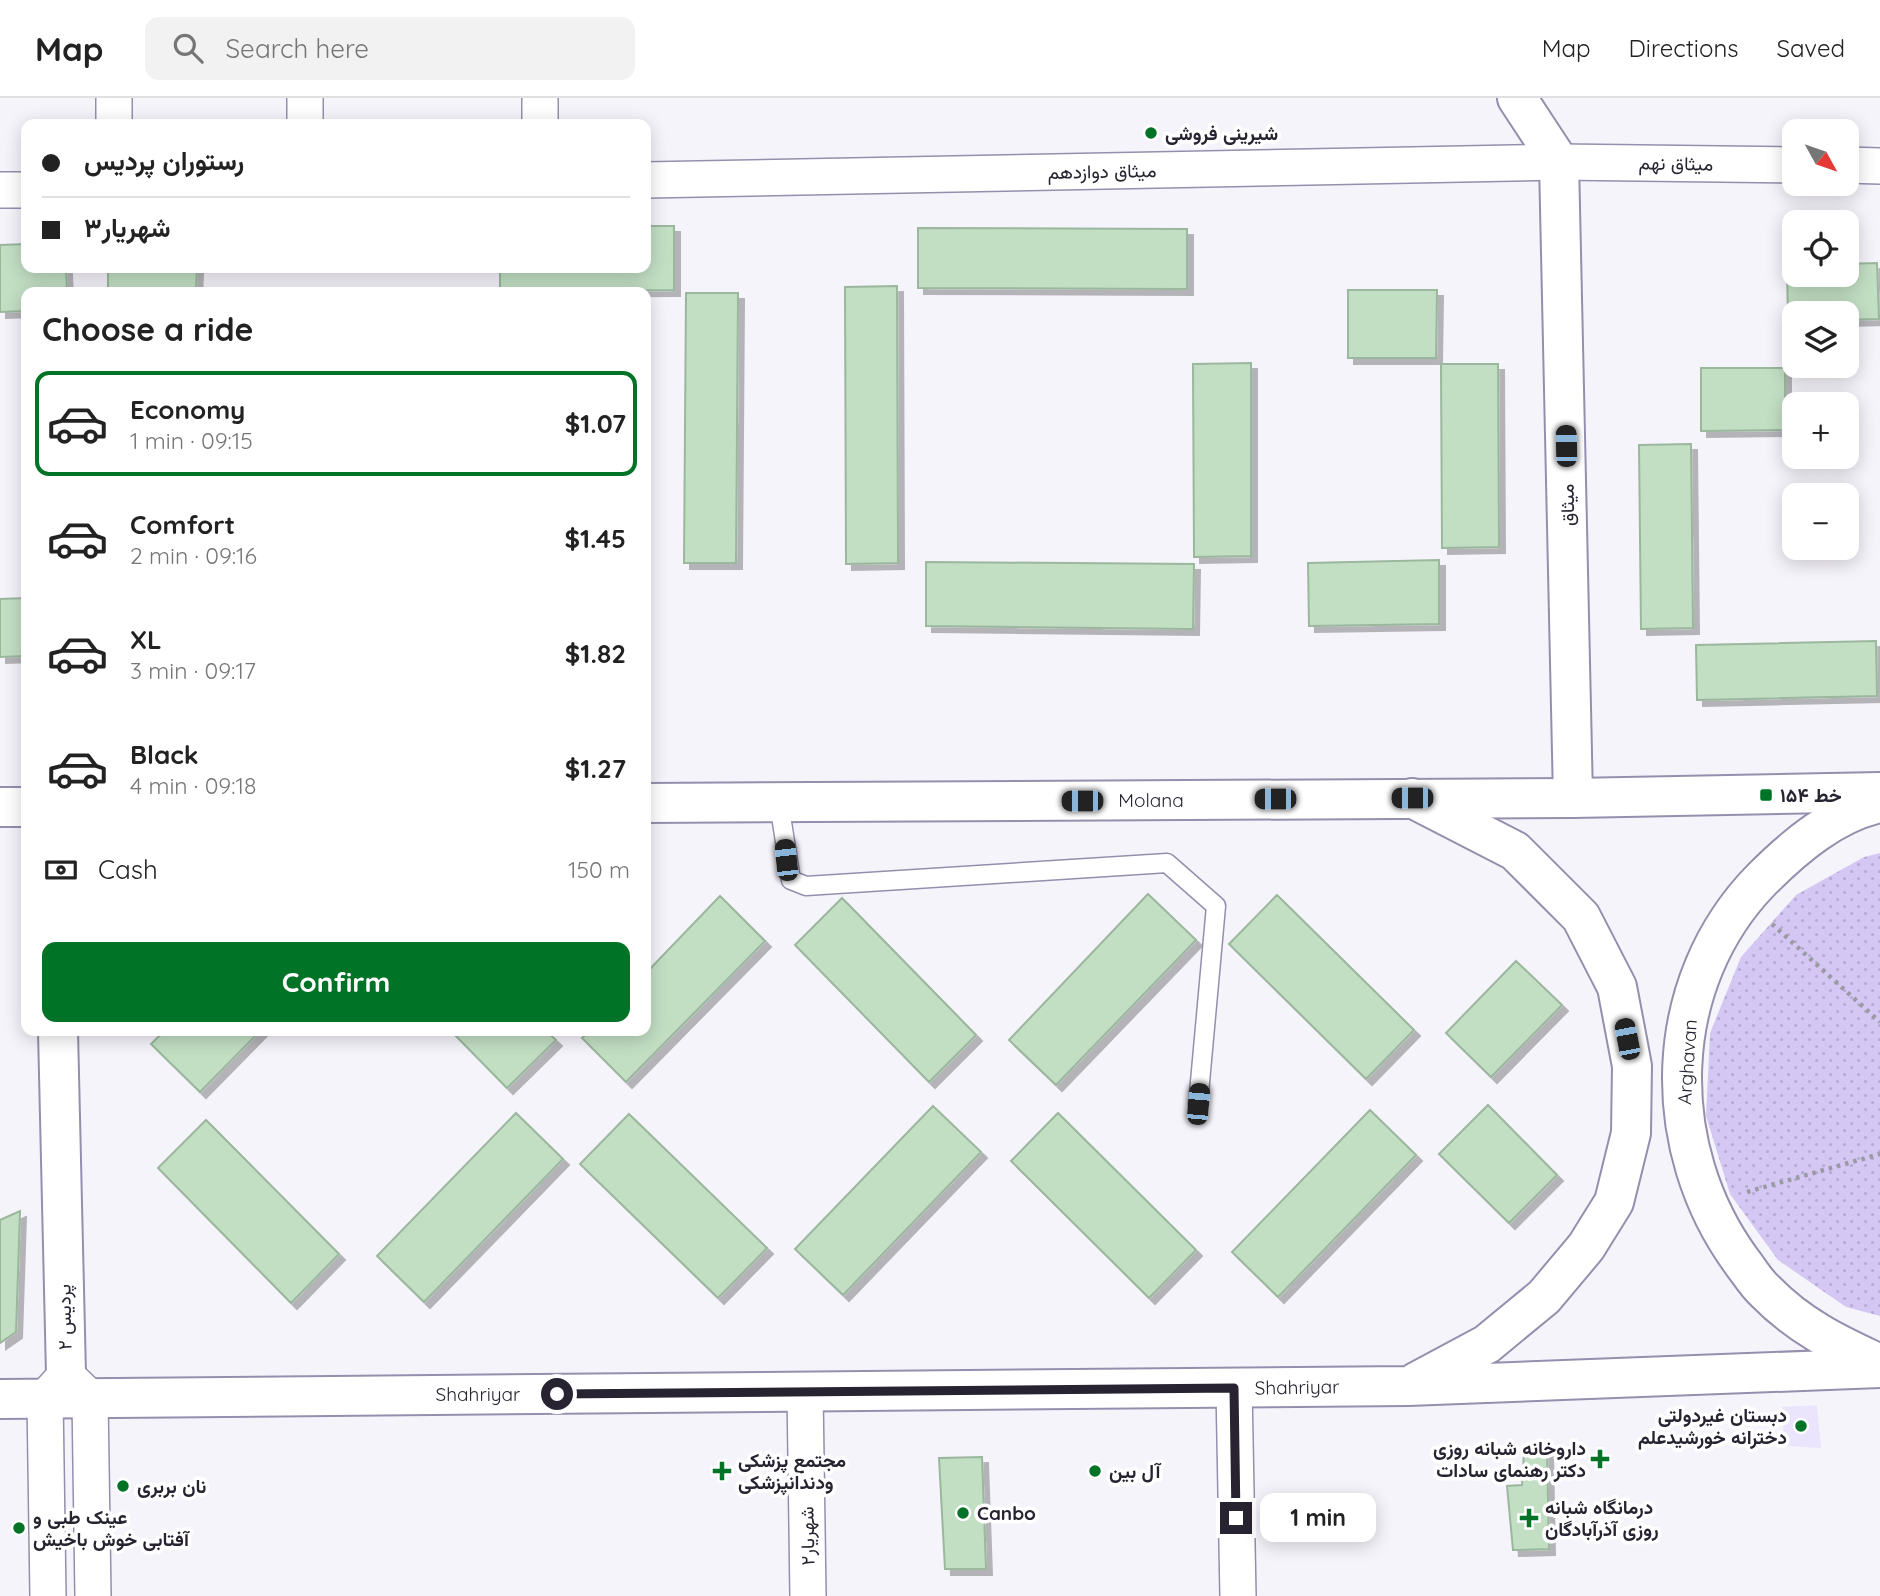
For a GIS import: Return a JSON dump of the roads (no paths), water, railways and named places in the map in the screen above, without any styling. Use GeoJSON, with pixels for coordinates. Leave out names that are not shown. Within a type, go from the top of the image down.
{"type":"FeatureCollection","features":[{"type":"Feature","properties":{"kind":"main road"},"geometry":{"type":"LineString","coordinates":[[1517,98],[1559,162]]}},
{"type":"Feature","properties":{"kind":"main road","name":"میثاق"},"geometry":{"type":"LineString","coordinates":[[1559,162],[1573,797]]}},
{"type":"Feature","properties":{"kind":"main road","name":"Molana"},"geometry":{"type":"LineString","coordinates":[[651,803],[1573,797],[1880,792]]}},
{"type":"Feature","properties":{"kind":"main road"},"geometry":{"type":"LineString","coordinates":[[1408,1386],[1487,1344],[1544,1297],[1586,1247],[1614,1202],[1631,1132],[1632,1092],[1632,1066],[1617,987],[1581,917],[1516,851],[1412,798]]}},
{"type":"Feature","properties":{"kind":"main road","name":"Arghavan"},"geometry":{"type":"LineString","coordinates":[[1880,803],[1861,807],[1796,845],[1744,898],[1707,960],[1685,1028],[1680,1098],[1693,1168],[1721,1233],[1764,1291],[1820,1337],[1880,1366]]}},
{"type":"Feature","properties":{"kind":"main road"},"geometry":{"type":"LineString","coordinates":[[0,807],[21,807]]}},
{"type":"Feature","properties":{"kind":"main road","name":"پردیس ۲"},"geometry":{"type":"LineString","coordinates":[[58,1036],[67,1390]]}},
{"type":"Feature","properties":{"kind":"main road","name":"Shahriyar"},"geometry":{"type":"LineString","coordinates":[[0,1399],[67,1390],[805,1391],[1408,1386],[1880,1366]]}},
{"type":"Feature","properties":{"kind":"street"},"geometry":{"type":"LineString","coordinates":[[114,98],[114,119]]}},
{"type":"Feature","properties":{"kind":"street"},"geometry":{"type":"LineString","coordinates":[[304,119],[305,98]]}},
{"type":"Feature","properties":{"kind":"street"},"geometry":{"type":"LineString","coordinates":[[540,98],[540,119]]}},
{"type":"Feature","properties":{"kind":"street","name":"میثاق نهم"},"geometry":{"type":"LineString","coordinates":[[1559,162],[1782,165]]}},
{"type":"Feature","properties":{"kind":"street","name":"میثاق دوازدهم"},"geometry":{"type":"LineString","coordinates":[[651,180],[1559,162]]}},
{"type":"Feature","properties":{"kind":"street"},"geometry":{"type":"LineString","coordinates":[[1859,165],[1880,166]]}},
{"type":"Feature","properties":{"kind":"street"},"geometry":{"type":"LineString","coordinates":[[0,190],[21,190]]}},
{"type":"Feature","properties":{"kind":"street"},"geometry":{"type":"LineString","coordinates":[[1234,1388],[1238,1596]]}},
{"type":"Feature","properties":{"kind":"street"},"geometry":{"type":"LineString","coordinates":[[67,1390],[93,1596]]}},
{"type":"Feature","properties":{"kind":"street","name":"پردیس ۲"},"geometry":{"type":"LineString","coordinates":[[48,1596],[67,1390]]}},
{"type":"Feature","properties":{"kind":"street","name":"شهریار۲"},"geometry":{"type":"LineString","coordinates":[[805,1391],[808,1596]]}},
{"type":"Feature","properties":{"kind":"lane"},"geometry":{"type":"LineString","coordinates":[[779,803],[791,880],[807,886],[1167,863],[1216,906],[1198,1104]]}},
{"type":"Feature","properties":{"kind":"place","name":"شیرینی فروشی"},"geometry":{"type":"Point","coordinates":[1151,133]}},
{"type":"Feature","properties":{"kind":"place","name":"خط ۱۵۴"},"geometry":{"type":"Point","coordinates":[1766,795]}},
{"type":"Feature","properties":{"kind":"place","name":"دبستان غیردولتی دخترانه خورشیدعلم"},"geometry":{"type":"Point","coordinates":[1801,1426]}},
{"type":"Feature","properties":{"kind":"place","name":"داروخانه شبانه روزی دکتر رهنمای سادات"},"geometry":{"type":"Point","coordinates":[1600,1459]}},
{"type":"Feature","properties":{"kind":"place","name":"مجتمع پزشکی ودندانپزشکی"},"geometry":{"type":"Point","coordinates":[722,1471]}},
{"type":"Feature","properties":{"kind":"place","name":"آل بین"},"geometry":{"type":"Point","coordinates":[1095,1471]}},
{"type":"Feature","properties":{"kind":"place","name":"نان بربری"},"geometry":{"type":"Point","coordinates":[123,1486]}},
{"type":"Feature","properties":{"kind":"place","name":"Canbo"},"geometry":{"type":"Point","coordinates":[963,1513]}},
{"type":"Feature","properties":{"kind":"place","name":"درمانگاه شبانه روزی آذرآبادگان"},"geometry":{"type":"Point","coordinates":[1529,1518]}},
{"type":"Feature","properties":{"kind":"place","name":"عینک طبی و آفتابی خوش باخیش"},"geometry":{"type":"Point","coordinates":[19,1528]}}]}
